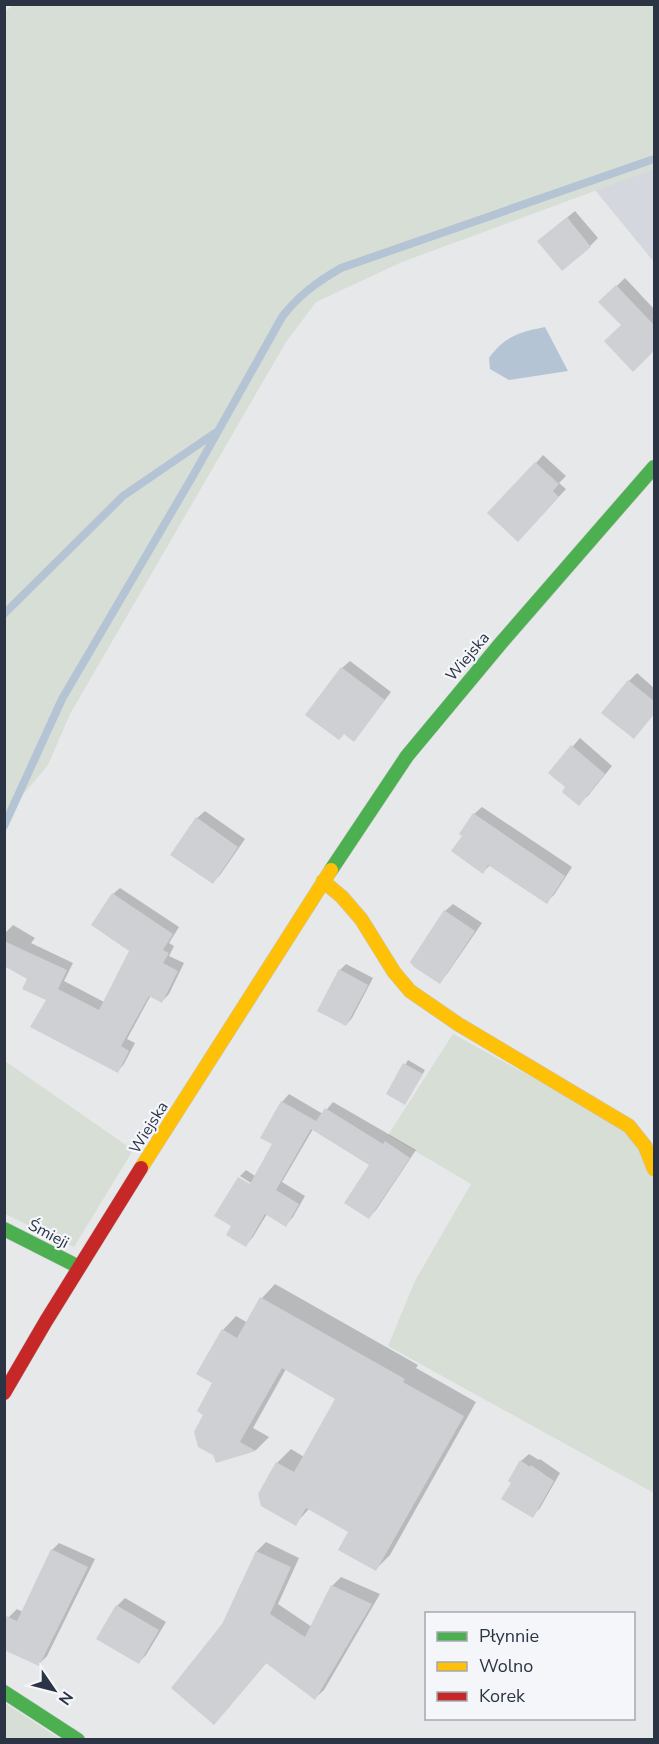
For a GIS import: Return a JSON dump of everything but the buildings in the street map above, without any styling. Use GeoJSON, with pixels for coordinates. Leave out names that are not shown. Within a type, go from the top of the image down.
{"type":"FeatureCollection","features":[{"type":"Feature","properties":{"kind":"street","name":"Wiejska"},"geometry":{"type":"LineString","coordinates":[[4,1393],[79,1267],[323,881],[407,756],[501,643],[654,467]]}},
{"type":"Feature","properties":{"kind":"street"},"geometry":{"type":"LineString","coordinates":[[323,881],[351,907],[394,972],[410,991],[458,1024],[629,1126],[649,1152],[654,1169]]}},
{"type":"Feature","properties":{"kind":"street","name":"Śmieji"},"geometry":{"type":"LineString","coordinates":[[4,1229],[79,1267]]}},
{"type":"Feature","properties":{"kind":"street"},"geometry":{"type":"LineString","coordinates":[[4,1692],[78,1740]]}},
{"type":"Feature","properties":{"kind":"shaded area"},"geometry":{"type":"Polygon","coordinates":[[[14,5],[654,5],[654,169],[402,262],[316,302],[286,342],[70,714],[48,765],[5,816],[4,12],[14,5]]]}},
{"type":"Feature","properties":{"kind":"shaded area"},"geometry":{"type":"Polygon","coordinates":[[[654,169],[654,262],[595,190],[654,169]]]}},
{"type":"Feature","properties":{"kind":"shaded area"},"geometry":{"type":"Polygon","coordinates":[[[453,1034],[654,1144],[654,1493],[388,1346],[415,1281],[471,1184],[388,1135],[453,1034]]]}},
{"type":"Feature","properties":{"kind":"shaded area"},"geometry":{"type":"Polygon","coordinates":[[[5,1061],[133,1150],[74,1247],[5,1214],[5,1061]]]}},
{"type":"Feature","properties":{"kind":"shaded area"},"geometry":{"type":"Polygon","coordinates":[[[5,1703],[60,1739],[5,1739],[5,1703]]]}},
{"type":"Feature","properties":{"kind":"water"},"geometry":{"type":"Polygon","coordinates":[[[545,327],[568,371],[509,380],[490,369],[489,358],[507,340],[521,333],[545,327]]]}},
{"type":"Feature","properties":{"kind":"waterway"},"geometry":{"type":"LineString","coordinates":[[4,826],[62,699],[194,474],[282,317],[295,302],[316,284],[341,268],[654,159]]}},
{"type":"Feature","properties":{"kind":"waterway"},"geometry":{"type":"LineString","coordinates":[[4,614],[123,496],[215,433]]}},
{"type":"Feature","properties":{"kind":"traffic: fast"},"geometry":{"type":"LineString","coordinates":[[331,870],[407,756],[501,643],[654,467]]}},
{"type":"Feature","properties":{"kind":"traffic: fast"},"geometry":{"type":"LineString","coordinates":[[4,1229],[79,1267]]}},
{"type":"Feature","properties":{"kind":"traffic: fast"},"geometry":{"type":"LineString","coordinates":[[4,1692],[78,1740]]}},
{"type":"Feature","properties":{"kind":"traffic: slow"},"geometry":{"type":"LineString","coordinates":[[141,1168],[331,870]]}},
{"type":"Feature","properties":{"kind":"traffic: slow"},"geometry":{"type":"LineString","coordinates":[[323,881],[342,897],[361,919],[394,972],[410,991],[458,1024],[629,1126],[645,1146],[654,1169]]}},
{"type":"Feature","properties":{"kind":"traffic: jam"},"geometry":{"type":"LineString","coordinates":[[4,1393],[141,1168]]}}]}
